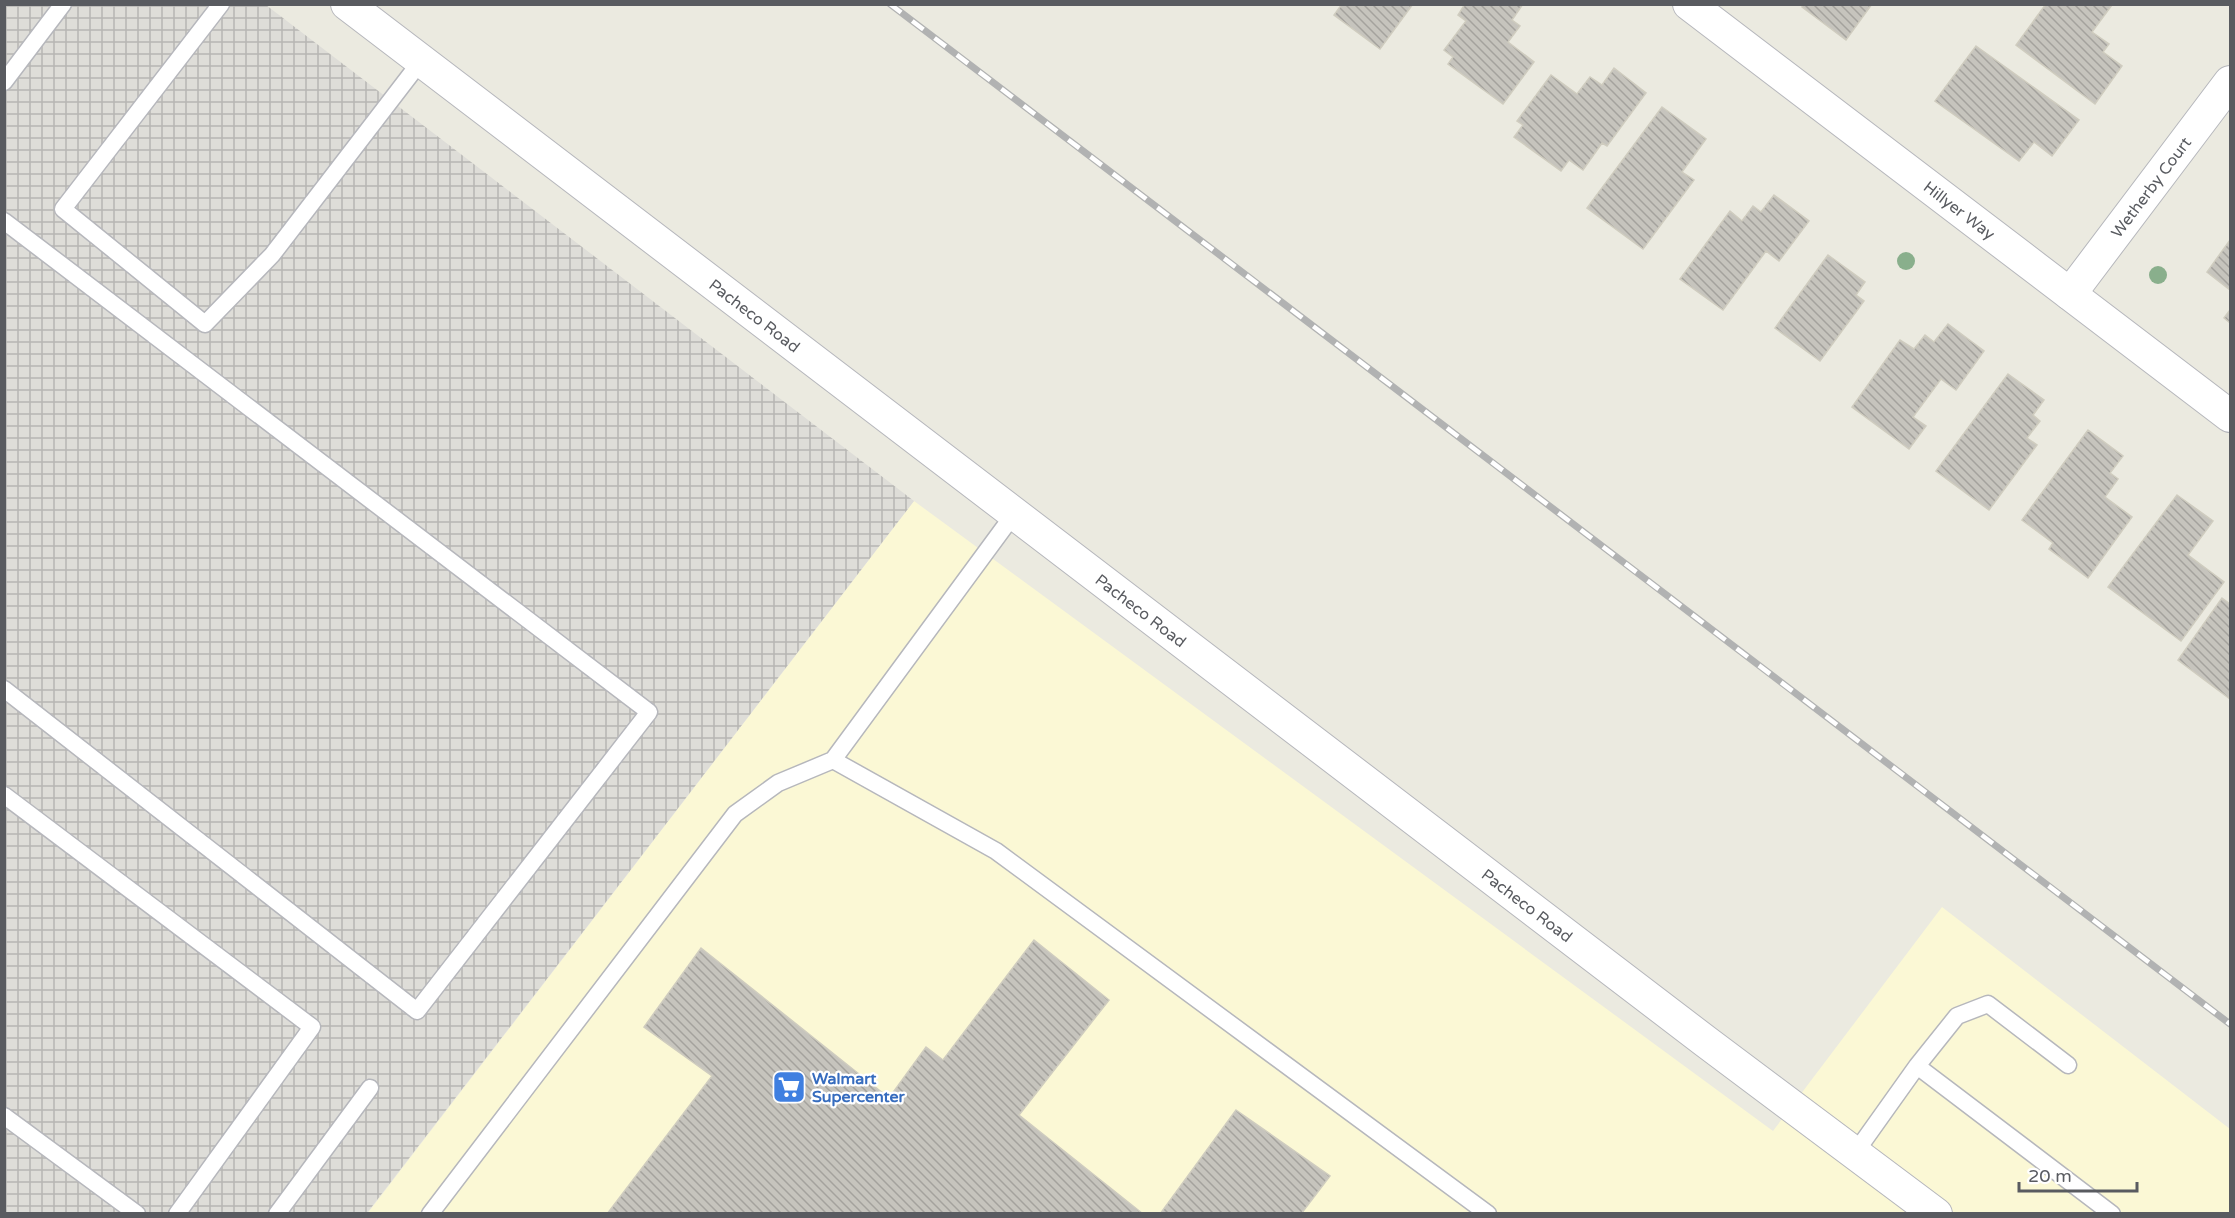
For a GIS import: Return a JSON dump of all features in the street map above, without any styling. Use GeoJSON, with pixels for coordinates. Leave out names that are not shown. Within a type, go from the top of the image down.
{"type":"FeatureCollection","features":[{"type":"Feature","properties":{"kind":"street","name":"Pacheco Road"},"geometry":{"type":"LineString","coordinates":[[347,4],[1935,1214]]}},
{"type":"Feature","properties":{"kind":"street","name":"Hillyer Way"},"geometry":{"type":"LineString","coordinates":[[1689,4],[2230,416]]}},
{"type":"Feature","properties":{"kind":"street","name":"Wetherby Court"},"geometry":{"type":"LineString","coordinates":[[2070,294],[2230,82]]}},
{"type":"Feature","properties":{"kind":"lane"},"geometry":{"type":"LineString","coordinates":[[4,82],[63,4]]}},
{"type":"Feature","properties":{"kind":"lane"},"geometry":{"type":"LineString","coordinates":[[221,4],[63,209],[205,324],[272,255],[421,61]]}},
{"type":"Feature","properties":{"kind":"lane"},"geometry":{"type":"LineString","coordinates":[[4,689],[417,1011],[649,712],[6,225]]}},
{"type":"Feature","properties":{"kind":"lane"},"geometry":{"type":"LineString","coordinates":[[430,1214],[735,814],[778,783],[833,760],[1014,514]]}},
{"type":"Feature","properties":{"kind":"lane"},"geometry":{"type":"LineString","coordinates":[[833,760],[996,851],[1488,1214]]}},
{"type":"Feature","properties":{"kind":"lane"},"geometry":{"type":"LineString","coordinates":[[4,795],[312,1027],[177,1214]]}},
{"type":"Feature","properties":{"kind":"lane"},"geometry":{"type":"LineString","coordinates":[[1855,1153],[1917,1066],[1957,1016],[1988,1004],[2068,1065]]}},
{"type":"Feature","properties":{"kind":"lane"},"geometry":{"type":"LineString","coordinates":[[1917,1066],[2112,1214]]}},
{"type":"Feature","properties":{"kind":"lane"},"geometry":{"type":"LineString","coordinates":[[278,1214],[370,1088]]}},
{"type":"Feature","properties":{"kind":"lane"},"geometry":{"type":"LineString","coordinates":[[4,1116],[137,1214]]}},
{"type":"Feature","properties":{"kind":"shaded area"},"geometry":{"type":"Polygon","coordinates":[[[5,5],[266,5],[914,501],[367,1213],[5,1214],[5,5]]]}},
{"type":"Feature","properties":{"kind":"shaded area"},"geometry":{"type":"Polygon","coordinates":[[[914,501],[1773,1131],[1942,907],[2230,1129],[2230,1214],[367,1214],[914,501]]]}},
{"type":"Feature","properties":{"kind":"building"},"geometry":{"type":"Polygon","coordinates":[[[1342,4],[1413,4],[1380,49],[1334,15],[1342,4]]]}},
{"type":"Feature","properties":{"kind":"building"},"geometry":{"type":"Polygon","coordinates":[[[1465,4],[1523,4],[1512,20],[1520,26],[1508,42],[1534,62],[1503,104],[1448,64],[1453,57],[1444,50],[1466,21],[1458,15],[1465,4]]]}},
{"type":"Feature","properties":{"kind":"building"},"geometry":{"type":"Polygon","coordinates":[[[1803,4],[1872,4],[1846,40],[1802,7],[1803,4]]]}},
{"type":"Feature","properties":{"kind":"building"},"geometry":{"type":"Polygon","coordinates":[[[2046,4],[2112,5],[2092,32],[2109,44],[2103,52],[2122,66],[2095,104],[2016,45],[2046,4]]]}},
{"type":"Feature","properties":{"kind":"building"},"geometry":{"type":"Polygon","coordinates":[[[1976,46],[2079,120],[2052,156],[2034,142],[2019,161],[1935,101],[1976,46]]]}},
{"type":"Feature","properties":{"kind":"building"},"geometry":{"type":"Polygon","coordinates":[[[1614,68],[1646,93],[1607,146],[1602,143],[1583,170],[1569,160],[1561,171],[1514,137],[1523,125],[1517,121],[1551,75],[1577,94],[1590,77],[1602,85],[1614,68]]]}},
{"type":"Feature","properties":{"kind":"building"},"geometry":{"type":"Polygon","coordinates":[[[1662,107],[1706,139],[1682,172],[1694,180],[1643,249],[1587,208],[1662,107]]]}},
{"type":"Feature","properties":{"kind":"building"},"geometry":{"type":"Polygon","coordinates":[[[1774,195],[1809,221],[1779,261],[1766,251],[1723,310],[1680,279],[1730,211],[1742,221],[1753,206],[1761,212],[1774,195]]]}},
{"type":"Feature","properties":{"kind":"building"},"geometry":{"type":"Polygon","coordinates":[[[2230,240],[2230,290],[2207,272],[2230,240]]]}},
{"type":"Feature","properties":{"kind":"building"},"geometry":{"type":"Polygon","coordinates":[[[1828,255],[1865,282],[1856,295],[1864,301],[1820,361],[1775,328],[1828,255]]]}},
{"type":"Feature","properties":{"kind":"building"},"geometry":{"type":"Polygon","coordinates":[[[2230,310],[2230,323],[2224,318],[2230,310]]]}},
{"type":"Feature","properties":{"kind":"building"},"geometry":{"type":"Polygon","coordinates":[[[1948,324],[1984,351],[1956,390],[1941,379],[1913,417],[1926,426],[1909,449],[1852,407],[1900,340],[1914,349],[1925,335],[1934,342],[1948,324]]]}},
{"type":"Feature","properties":{"kind":"building"},"geometry":{"type":"Polygon","coordinates":[[[2008,374],[2044,400],[2033,415],[2040,421],[2027,438],[2037,445],[1989,510],[1936,471],[2008,374]]]}},
{"type":"Feature","properties":{"kind":"building"},"geometry":{"type":"Polygon","coordinates":[[[2088,430],[2123,456],[2110,473],[2118,479],[2105,497],[2132,517],[2088,578],[2049,549],[2053,543],[2022,520],[2088,430]]]}},
{"type":"Feature","properties":{"kind":"building"},"geometry":{"type":"Polygon","coordinates":[[[2177,495],[2213,521],[2188,555],[2224,582],[2181,641],[2108,587],[2177,495]]]}},
{"type":"Feature","properties":{"kind":"building"},"geometry":{"type":"Polygon","coordinates":[[[2222,598],[2230,604],[2230,699],[2178,660],[2222,598]]]}},
{"type":"Feature","properties":{"kind":"building","name":"Walmart Supercenter"},"geometry":{"type":"Polygon","coordinates":[[[1034,940],[1109,1000],[1019,1115],[1143,1214],[607,1214],[712,1076],[644,1027],[701,948],[889,1098],[926,1047],[943,1060],[1034,940]]]}},
{"type":"Feature","properties":{"kind":"building"},"geometry":{"type":"Polygon","coordinates":[[[1236,1110],[1330,1176],[1301,1214],[1160,1214],[1236,1110]]]}},
{"type":"Feature","properties":{"kind":"railway"},"geometry":{"type":"LineString","coordinates":[[890,4],[2230,1024]]}},
{"type":"Feature","properties":{"kind":"place","name":"Walmart Supercenter"},"geometry":{"type":"Point","coordinates":[789,1087]}}]}
